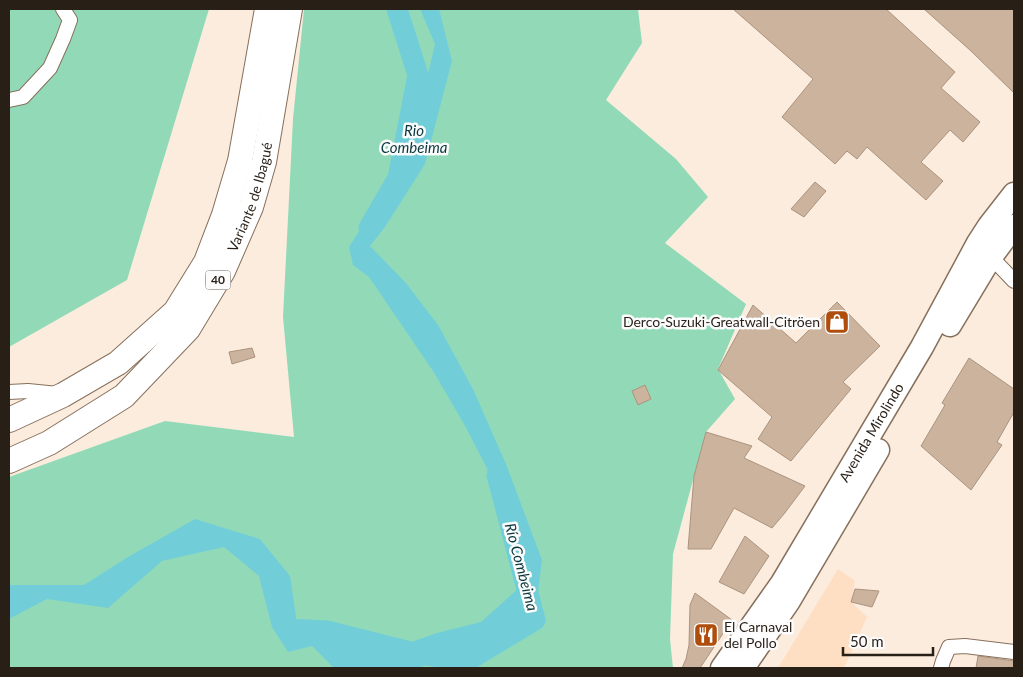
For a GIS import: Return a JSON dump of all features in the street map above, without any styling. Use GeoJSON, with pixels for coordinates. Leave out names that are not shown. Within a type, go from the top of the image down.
{"type":"FeatureCollection","features":[{"type":"Feature","properties":{"kind":"highway","name":"Variante de Ibagué"},"geometry":{"type":"LineString","coordinates":[[9,420],[63,394],[118,363],[175,312],[206,262],[224,215],[240,161],[267,9]]}},
{"type":"Feature","properties":{"kind":"highway","name":"Variante de Ibagué"},"geometry":{"type":"LineString","coordinates":[[9,460],[49,443],[124,396],[188,329],[223,271],[251,207],[264,162],[290,9]]}},
{"type":"Feature","properties":{"kind":"main road","name":"Avenida Mirolindo"},"geometry":{"type":"LineString","coordinates":[[722,668],[782,583],[922,347],[978,243],[1014,194]]}},
{"type":"Feature","properties":{"kind":"main road","name":"Avenida Mirolindo"},"geometry":{"type":"LineString","coordinates":[[743,668],[789,601],[991,257],[1014,226]]}},
{"type":"Feature","properties":{"kind":"street"},"geometry":{"type":"LineString","coordinates":[[9,100],[22,97],[50,68],[70,20],[63,9]]}},
{"type":"Feature","properties":{"kind":"street"},"geometry":{"type":"LineString","coordinates":[[991,257],[1014,281]]}},
{"type":"Feature","properties":{"kind":"street"},"geometry":{"type":"LineString","coordinates":[[9,392],[28,391],[63,394]]}},
{"type":"Feature","properties":{"kind":"street"},"geometry":{"type":"LineString","coordinates":[[942,668],[942,661],[949,647],[965,646],[1014,652]]}},
{"type":"Feature","properties":{"kind":"shaded area"},"geometry":{"type":"Polygon","coordinates":[[[838,569],[855,581],[851,602],[867,617],[844,668],[778,668],[838,569]]]}},
{"type":"Feature","properties":{"kind":"green space"},"geometry":{"type":"Polygon","coordinates":[[[9,9],[209,9],[127,280],[9,347],[9,9]]]}},
{"type":"Feature","properties":{"kind":"green space"},"geometry":{"type":"Polygon","coordinates":[[[304,9],[638,9],[642,43],[606,100],[676,159],[708,197],[665,243],[746,304],[718,369],[735,399],[706,432],[673,554],[670,639],[673,668],[9,668],[9,477],[165,421],[294,437],[283,317],[293,119],[304,9]]]}},
{"type":"Feature","properties":{"kind":"water","name":"Rio Combeima"},"geometry":{"type":"Polygon","coordinates":[[[420,9],[439,9],[452,61],[425,164],[385,227],[370,246],[406,283],[438,325],[473,389],[506,464],[542,560],[536,608],[496,655],[417,668],[334,668],[312,646],[288,652],[272,627],[259,576],[224,547],[162,561],[108,608],[47,599],[9,619],[10,585],[84,585],[128,557],[195,519],[260,539],[290,576],[297,624],[377,654],[437,633],[481,622],[519,588],[517,526],[464,424],[433,371],[369,277],[353,265],[349,247],[365,222],[394,193],[397,130],[422,99],[435,44],[420,9]]]}},
{"type":"Feature","properties":{"kind":"building"},"geometry":{"type":"Polygon","coordinates":[[[733,9],[886,9],[955,72],[941,88],[980,122],[963,142],[950,130],[921,162],[943,181],[926,200],[867,147],[857,159],[847,151],[835,164],[782,117],[813,79],[733,9]]]}},
{"type":"Feature","properties":{"kind":"building"},"geometry":{"type":"Polygon","coordinates":[[[924,9],[1014,9],[1014,93],[971,51],[924,9]]]}},
{"type":"Feature","properties":{"kind":"building"},"geometry":{"type":"Polygon","coordinates":[[[815,182],[826,191],[804,217],[791,209],[815,182]]]}},
{"type":"Feature","properties":{"kind":"building"},"geometry":{"type":"Polygon","coordinates":[[[837,302],[880,346],[843,382],[851,389],[791,461],[758,439],[772,417],[718,370],[753,305],[796,343],[837,302]]]}},
{"type":"Feature","properties":{"kind":"building"},"geometry":{"type":"Polygon","coordinates":[[[252,348],[255,357],[232,364],[229,352],[252,348]]]}},
{"type":"Feature","properties":{"kind":"building"},"geometry":{"type":"Polygon","coordinates":[[[969,358],[1014,389],[1014,412],[997,442],[1002,445],[971,490],[921,446],[945,405],[942,403],[969,358]]]}},
{"type":"Feature","properties":{"kind":"building"},"geometry":{"type":"Polygon","coordinates":[[[645,385],[651,399],[638,405],[632,391],[645,385]]]}},
{"type":"Feature","properties":{"kind":"building"},"geometry":{"type":"Polygon","coordinates":[[[706,432],[752,446],[744,458],[805,486],[772,528],[734,508],[711,549],[688,549],[694,476],[706,432]]]}},
{"type":"Feature","properties":{"kind":"building"},"geometry":{"type":"Polygon","coordinates":[[[745,536],[769,556],[744,594],[719,582],[745,536]]]}},
{"type":"Feature","properties":{"kind":"building"},"geometry":{"type":"Polygon","coordinates":[[[855,589],[879,591],[872,607],[851,602],[855,589]]]}},
{"type":"Feature","properties":{"kind":"building","name":"El Carnaval del Pollo"},"geometry":{"type":"Polygon","coordinates":[[[695,593],[732,620],[700,668],[682,668],[689,645],[690,605],[695,593]]]}},
{"type":"Feature","properties":{"kind":"building"},"geometry":{"type":"Polygon","coordinates":[[[978,656],[1014,661],[1014,668],[976,668],[978,656]]]}},
{"type":"Feature","properties":{"kind":"waterway","name":"Río Combeima"},"geometry":{"type":"LineString","coordinates":[[369,228],[398,178],[418,75],[397,9]]}},
{"type":"Feature","properties":{"kind":"waterway","name":"Río Combeima"},"geometry":{"type":"LineString","coordinates":[[286,626],[287,629],[327,631],[414,653],[467,661],[535,620],[497,475]]}},
{"type":"Feature","properties":{"kind":"place","name":"Derco-Suzuki-Greatwall-Citröen"},"geometry":{"type":"Point","coordinates":[837,322]}},
{"type":"Feature","properties":{"kind":"place","name":"El Carnaval del Pollo"},"geometry":{"type":"Point","coordinates":[706,635]}}]}
